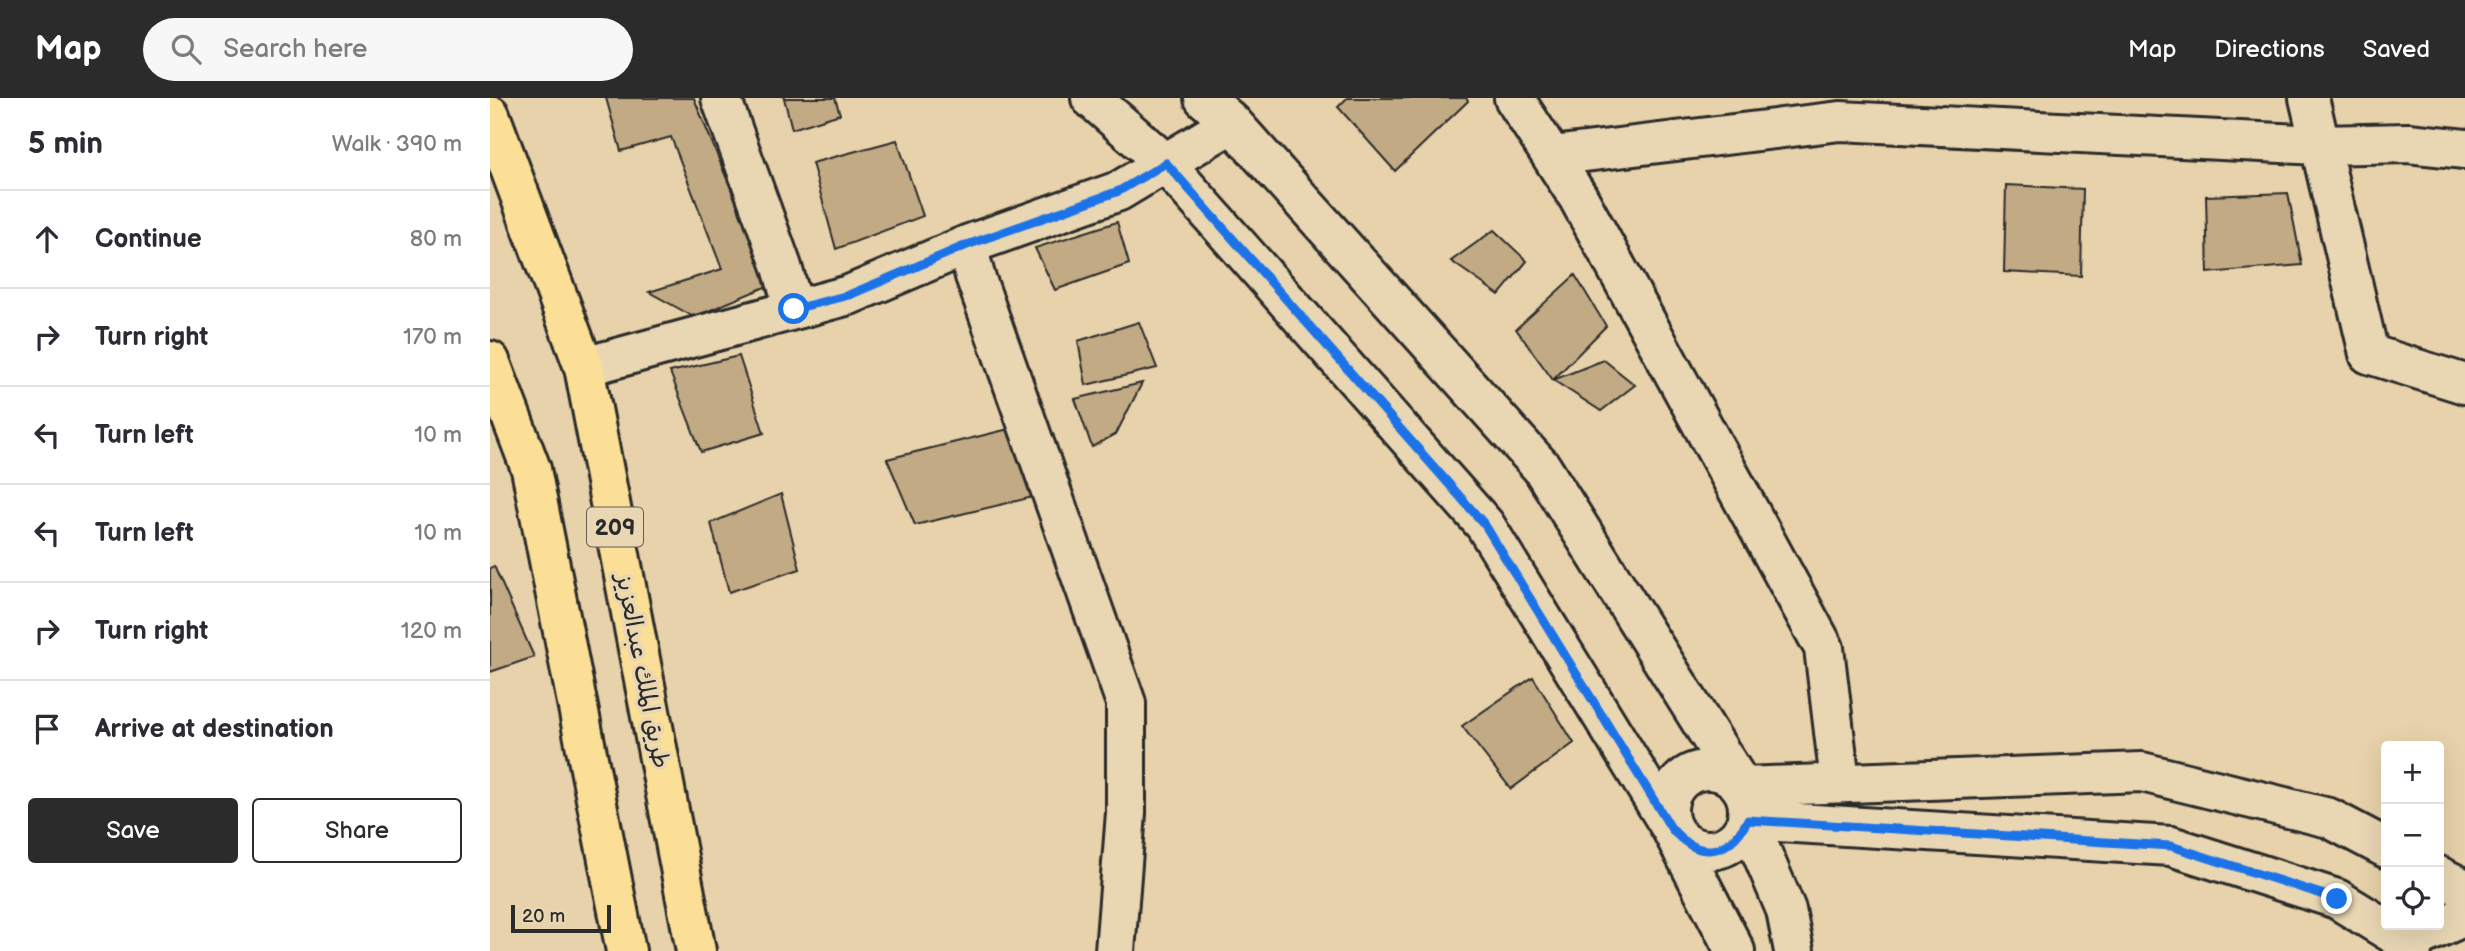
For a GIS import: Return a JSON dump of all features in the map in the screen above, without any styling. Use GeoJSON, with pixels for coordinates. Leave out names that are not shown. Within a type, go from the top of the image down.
{"type":"FeatureCollection","features":[{"type":"Feature","properties":{"kind":"main road","name":"طريق الملك عبدالعزيز"},"geometry":{"type":"LineString","coordinates":[[490,115],[584,368],[696,951]]}},
{"type":"Feature","properties":{"kind":"main road"},"geometry":{"type":"LineString","coordinates":[[490,360],[531,468],[626,951]]}},
{"type":"Feature","properties":{"kind":"street"},"geometry":{"type":"LineString","coordinates":[[721,98],[782,267],[794,309]]}},
{"type":"Feature","properties":{"kind":"street"},"geometry":{"type":"LineString","coordinates":[[1091,98],[1166,163],[1485,525],[1671,828],[1735,951]]}},
{"type":"Feature","properties":{"kind":"street"},"geometry":{"type":"LineString","coordinates":[[1204,98],[1232,123],[1542,468],[1745,804],[1786,911],[1794,951]]}},
{"type":"Feature","properties":{"kind":"street"},"geometry":{"type":"LineString","coordinates":[[1514,98],[1578,197],[1825,648],[1840,782]]}},
{"type":"Feature","properties":{"kind":"street"},"geometry":{"type":"LineString","coordinates":[[2309,98],[2369,354],[2465,384]]}},
{"type":"Feature","properties":{"kind":"street"},"geometry":{"type":"LineString","coordinates":[[1552,156],[1840,121],[2320,145],[2408,143],[2465,149]]}},
{"type":"Feature","properties":{"kind":"street"},"geometry":{"type":"LineString","coordinates":[[584,368],[849,295],[967,245],[1119,191],[1232,123]]}},
{"type":"Feature","properties":{"kind":"street"},"geometry":{"type":"LineString","coordinates":[[967,245],[979,288],[1126,703],[1126,813],[1115,951]]}},
{"type":"Feature","properties":{"kind":"street"},"geometry":{"type":"LineString","coordinates":[[1704,770],[1723,772],[1745,804],[1738,838],[1722,849],[1702,850],[1684,843],[1671,828],[1667,809],[1672,791],[1685,776],[1704,770]]}},
{"type":"Feature","properties":{"kind":"street"},"geometry":{"type":"LineString","coordinates":[[1745,804],[1840,782],[2142,772],[2329,818],[2381,845]]}},
{"type":"Feature","properties":{"kind":"street"},"geometry":{"type":"LineString","coordinates":[[1745,804],[2171,846],[2337,899],[2409,946],[2465,916]]}},
{"type":"Feature","properties":{"kind":"street"},"geometry":{"type":"LineString","coordinates":[[2444,878],[2465,889]]}},
{"type":"Feature","properties":{"kind":"building"},"geometry":{"type":"Polygon","coordinates":[[[606,98],[694,98],[770,285],[694,317],[649,292],[722,269],[671,137],[621,151],[606,98]]]}},
{"type":"Feature","properties":{"kind":"building"},"geometry":{"type":"Polygon","coordinates":[[[784,98],[835,98],[840,114],[792,129],[784,98]]]}},
{"type":"Feature","properties":{"kind":"building"},"geometry":{"type":"Polygon","coordinates":[[[1347,98],[1466,98],[1468,101],[1395,171],[1338,107],[1347,98]]]}},
{"type":"Feature","properties":{"kind":"building"},"geometry":{"type":"Polygon","coordinates":[[[897,140],[923,216],[836,249],[812,163],[897,140]]]}},
{"type":"Feature","properties":{"kind":"building"},"geometry":{"type":"Polygon","coordinates":[[[2006,185],[2083,189],[2081,276],[2004,272],[2006,185]]]}},
{"type":"Feature","properties":{"kind":"building"},"geometry":{"type":"Polygon","coordinates":[[[2288,193],[2302,265],[2208,273],[2206,196],[2288,193]]]}},
{"type":"Feature","properties":{"kind":"building"},"geometry":{"type":"Polygon","coordinates":[[[1117,222],[1129,264],[1055,290],[1035,248],[1117,222]]]}},
{"type":"Feature","properties":{"kind":"building"},"geometry":{"type":"Polygon","coordinates":[[[1494,230],[1527,261],[1499,295],[1451,261],[1494,230]]]}},
{"type":"Feature","properties":{"kind":"building"},"geometry":{"type":"Polygon","coordinates":[[[1575,275],[1606,326],[1553,380],[1516,329],[1575,275]]]}},
{"type":"Feature","properties":{"kind":"building"},"geometry":{"type":"Polygon","coordinates":[[[1139,322],[1157,368],[1086,385],[1078,341],[1139,322]]]}},
{"type":"Feature","properties":{"kind":"building"},"geometry":{"type":"Polygon","coordinates":[[[739,356],[764,433],[701,452],[670,372],[739,356]]]}},
{"type":"Feature","properties":{"kind":"building"},"geometry":{"type":"Polygon","coordinates":[[[1604,360],[1635,385],[1601,411],[1553,380],[1604,360]]]}},
{"type":"Feature","properties":{"kind":"building"},"geometry":{"type":"Polygon","coordinates":[[[1142,383],[1116,434],[1092,447],[1075,399],[1142,383]]]}},
{"type":"Feature","properties":{"kind":"building"},"geometry":{"type":"Polygon","coordinates":[[[1013,428],[1033,497],[915,525],[887,459],[1013,428]]]}},
{"type":"Feature","properties":{"kind":"building"},"geometry":{"type":"Polygon","coordinates":[[[781,494],[800,569],[729,592],[711,523],[781,494]]]}},
{"type":"Feature","properties":{"kind":"building"},"geometry":{"type":"Polygon","coordinates":[[[494,566],[534,657],[490,672],[490,568],[494,566]]]}},
{"type":"Feature","properties":{"kind":"building"},"geometry":{"type":"Polygon","coordinates":[[[1533,677],[1574,743],[1511,789],[1462,726],[1533,677]]]}},
{"type":"Feature","properties":{"kind":"route"},"geometry":{"type":"LineString","coordinates":[[794,309],[849,295],[967,245],[1119,191],[1166,163],[1485,525],[1671,828],[1684,843],[1702,850],[1722,849],[1738,838],[1748,820],[2171,846],[2337,899]]}}]}
